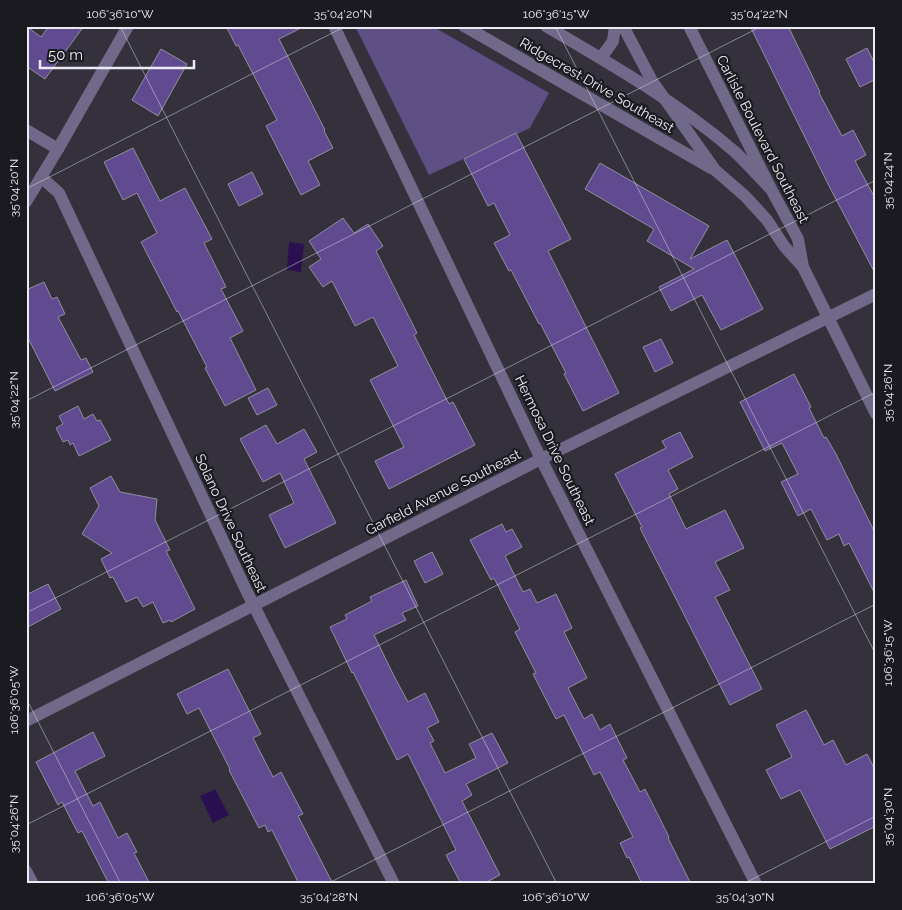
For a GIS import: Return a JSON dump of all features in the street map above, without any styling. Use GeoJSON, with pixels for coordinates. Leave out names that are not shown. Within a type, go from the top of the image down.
{"type":"FeatureCollection","features":[{"type":"Feature","properties":{"kind":"street"},"geometry":{"type":"LineString","coordinates":[[26,202],[128,26]]}},
{"type":"Feature","properties":{"kind":"street","name":"Hermosa Drive Southeast"},"geometry":{"type":"LineString","coordinates":[[334,26],[541,459],[756,884]]}},
{"type":"Feature","properties":{"kind":"street","name":"Ridgecrest Drive Southeast"},"geometry":{"type":"LineString","coordinates":[[464,26],[715,170]]}},
{"type":"Feature","properties":{"kind":"street","name":"Ridgecrest Drive Southeast"},"geometry":{"type":"LineString","coordinates":[[546,26],[663,97],[735,152],[771,190]]}},
{"type":"Feature","properties":{"kind":"street"},"geometry":{"type":"LineString","coordinates":[[601,58],[613,41],[615,26]]}},
{"type":"Feature","properties":{"kind":"street","name":"Carlisle Boulevard Southeast"},"geometry":{"type":"LineString","coordinates":[[623,26],[652,81],[715,170],[745,196],[767,220],[784,246],[803,267]]}},
{"type":"Feature","properties":{"kind":"street","name":"Carlisle Boulevard Southeast"},"geometry":{"type":"LineString","coordinates":[[689,26],[771,190],[798,239],[803,267],[876,414]]}},
{"type":"Feature","properties":{"kind":"street"},"geometry":{"type":"LineString","coordinates":[[26,130],[58,149]]}},
{"type":"Feature","properties":{"kind":"street","name":"Solano Drive Southeast"},"geometry":{"type":"LineString","coordinates":[[42,177],[59,193],[253,604],[394,884]]}},
{"type":"Feature","properties":{"kind":"street","name":"Garfield Avenue Southeast"},"geometry":{"type":"LineString","coordinates":[[26,721],[541,459],[876,294]]}},
{"type":"Feature","properties":{"kind":"street"},"geometry":{"type":"LineString","coordinates":[[26,871],[33,884]]}},
{"type":"Feature","properties":{"kind":"shaded area"},"geometry":{"type":"Polygon","coordinates":[[[355,26],[432,26],[549,93],[530,128],[429,175],[355,26]]]}},
{"type":"Feature","properties":{"kind":"shaded area"},"geometry":{"type":"Polygon","coordinates":[[[289,242],[304,244],[301,272],[287,270],[289,242]]]}},
{"type":"Feature","properties":{"kind":"shaded area"},"geometry":{"type":"Polygon","coordinates":[[[215,789],[229,815],[213,823],[200,796],[215,789]]]}},
{"type":"Feature","properties":{"kind":"building"},"geometry":{"type":"Polygon","coordinates":[[[26,26],[41,37],[49,26],[84,26],[45,79],[26,66],[26,26]]]}},
{"type":"Feature","properties":{"kind":"building"},"geometry":{"type":"Polygon","coordinates":[[[226,26],[305,26],[279,39],[333,148],[308,161],[320,185],[301,195],[266,126],[277,120],[226,26]]]}},
{"type":"Feature","properties":{"kind":"building"},"geometry":{"type":"Polygon","coordinates":[[[750,26],[788,26],[819,93],[842,136],[853,130],[866,155],[855,161],[876,200],[876,275],[829,186],[750,26]]]}},
{"type":"Feature","properties":{"kind":"building"},"geometry":{"type":"Polygon","coordinates":[[[867,48],[876,66],[876,79],[860,87],[846,59],[867,48]]]}},
{"type":"Feature","properties":{"kind":"building"},"geometry":{"type":"Polygon","coordinates":[[[161,49],[187,64],[158,116],[132,100],[161,49]]]}},
{"type":"Feature","properties":{"kind":"building"},"geometry":{"type":"Polygon","coordinates":[[[516,133],[571,239],[548,251],[619,393],[583,411],[540,323],[494,243],[510,235],[494,203],[488,206],[464,159],[516,133]]]}},
{"type":"Feature","properties":{"kind":"building"},"geometry":{"type":"Polygon","coordinates":[[[133,148],[160,201],[185,188],[212,239],[204,243],[226,287],[221,289],[243,331],[230,338],[256,390],[225,406],[205,368],[207,367],[141,242],[157,233],[137,193],[123,200],[104,162],[133,148]]]}},
{"type":"Feature","properties":{"kind":"building"},"geometry":{"type":"Polygon","coordinates":[[[600,163],[709,226],[690,259],[727,240],[763,309],[721,330],[702,295],[671,311],[659,287],[694,269],[647,241],[654,229],[585,189],[600,163]]]}},
{"type":"Feature","properties":{"kind":"building"},"geometry":{"type":"Polygon","coordinates":[[[252,172],[263,194],[239,206],[228,184],[252,172]]]}},
{"type":"Feature","properties":{"kind":"building"},"geometry":{"type":"Polygon","coordinates":[[[343,218],[354,233],[368,224],[383,246],[376,251],[417,333],[414,335],[449,404],[453,402],[475,445],[389,489],[375,461],[404,447],[370,380],[398,366],[373,317],[355,326],[332,281],[323,287],[309,267],[321,259],[309,241],[343,218]]]}},
{"type":"Feature","properties":{"kind":"building"},"geometry":{"type":"Polygon","coordinates":[[[44,282],[52,299],[57,297],[65,314],[58,317],[81,360],[86,358],[93,372],[55,391],[26,334],[26,290],[44,282]]]}},
{"type":"Feature","properties":{"kind":"building"},"geometry":{"type":"Polygon","coordinates":[[[661,339],[673,363],[655,372],[643,347],[661,339]]]}},
{"type":"Feature","properties":{"kind":"building"},"geometry":{"type":"Polygon","coordinates":[[[794,374],[824,438],[826,437],[836,454],[876,535],[876,596],[849,543],[844,546],[839,534],[827,540],[811,509],[798,516],[781,482],[798,474],[782,443],[765,451],[740,402],[794,374]]]}},
{"type":"Feature","properties":{"kind":"building"},"geometry":{"type":"Polygon","coordinates":[[[268,388],[277,405],[257,415],[248,398],[268,388]]]}},
{"type":"Feature","properties":{"kind":"building"},"geometry":{"type":"Polygon","coordinates":[[[78,406],[84,419],[93,414],[97,421],[100,420],[111,440],[79,456],[73,443],[70,445],[68,440],[63,442],[56,428],[63,424],[59,416],[78,406]]]}},
{"type":"Feature","properties":{"kind":"building"},"geometry":{"type":"Polygon","coordinates":[[[266,425],[277,444],[304,429],[317,452],[304,459],[336,523],[285,548],[269,515],[294,503],[280,473],[263,482],[240,439],[266,425]]]}},
{"type":"Feature","properties":{"kind":"building"},"geometry":{"type":"Polygon","coordinates":[[[680,432],[693,457],[668,470],[678,489],[669,494],[686,529],[725,510],[744,548],[715,562],[730,590],[715,597],[762,689],[730,705],[640,528],[642,527],[615,474],[666,448],[662,441],[680,432]]]}},
{"type":"Feature","properties":{"kind":"building"},"geometry":{"type":"Polygon","coordinates":[[[111,476],[120,492],[157,499],[155,520],[170,550],[166,551],[195,609],[171,622],[170,620],[163,623],[153,602],[143,607],[137,597],[126,602],[113,577],[110,578],[101,559],[112,553],[82,534],[99,506],[90,488],[111,476]]]}},
{"type":"Feature","properties":{"kind":"building"},"geometry":{"type":"Polygon","coordinates":[[[502,524],[506,532],[512,529],[522,547],[505,556],[523,592],[530,589],[537,603],[556,594],[572,628],[564,632],[587,678],[568,688],[584,719],[592,714],[600,730],[610,724],[627,758],[623,760],[640,792],[645,789],[691,884],[642,884],[629,857],[627,858],[620,843],[633,837],[600,772],[594,775],[564,715],[556,719],[533,674],[536,673],[515,632],[520,629],[494,578],[491,580],[470,540],[502,524]]]}},
{"type":"Feature","properties":{"kind":"building"},"geometry":{"type":"Polygon","coordinates":[[[432,552],[443,574],[425,583],[414,561],[432,552]]]}},
{"type":"Feature","properties":{"kind":"building"},"geometry":{"type":"Polygon","coordinates":[[[406,580],[418,606],[402,613],[406,620],[374,635],[408,702],[425,693],[439,722],[427,728],[434,741],[430,743],[445,773],[476,758],[469,744],[492,733],[508,763],[466,784],[472,795],[462,801],[500,875],[483,884],[461,884],[446,855],[456,850],[408,754],[397,760],[330,627],[347,619],[345,615],[372,601],[370,597],[406,580]]]}},
{"type":"Feature","properties":{"kind":"building"},"geometry":{"type":"Polygon","coordinates":[[[48,584],[61,609],[26,628],[26,595],[48,584]]]}},
{"type":"Feature","properties":{"kind":"building"},"geometry":{"type":"Polygon","coordinates":[[[228,669],[261,734],[253,738],[273,777],[281,772],[303,814],[298,816],[333,884],[299,884],[272,830],[268,832],[265,825],[259,828],[199,708],[187,714],[177,694],[228,669]]]}},
{"type":"Feature","properties":{"kind":"building"},"geometry":{"type":"Polygon","coordinates":[[[806,710],[824,745],[833,740],[846,765],[867,754],[876,772],[876,826],[830,849],[800,790],[781,799],[766,770],[792,757],[776,725],[806,710]]]}},
{"type":"Feature","properties":{"kind":"building"},"geometry":{"type":"Polygon","coordinates":[[[93,732],[105,756],[75,771],[93,806],[100,802],[118,838],[127,833],[137,852],[134,853],[150,884],[109,884],[82,831],[78,833],[62,802],[58,805],[36,762],[93,732]]]}}]}
